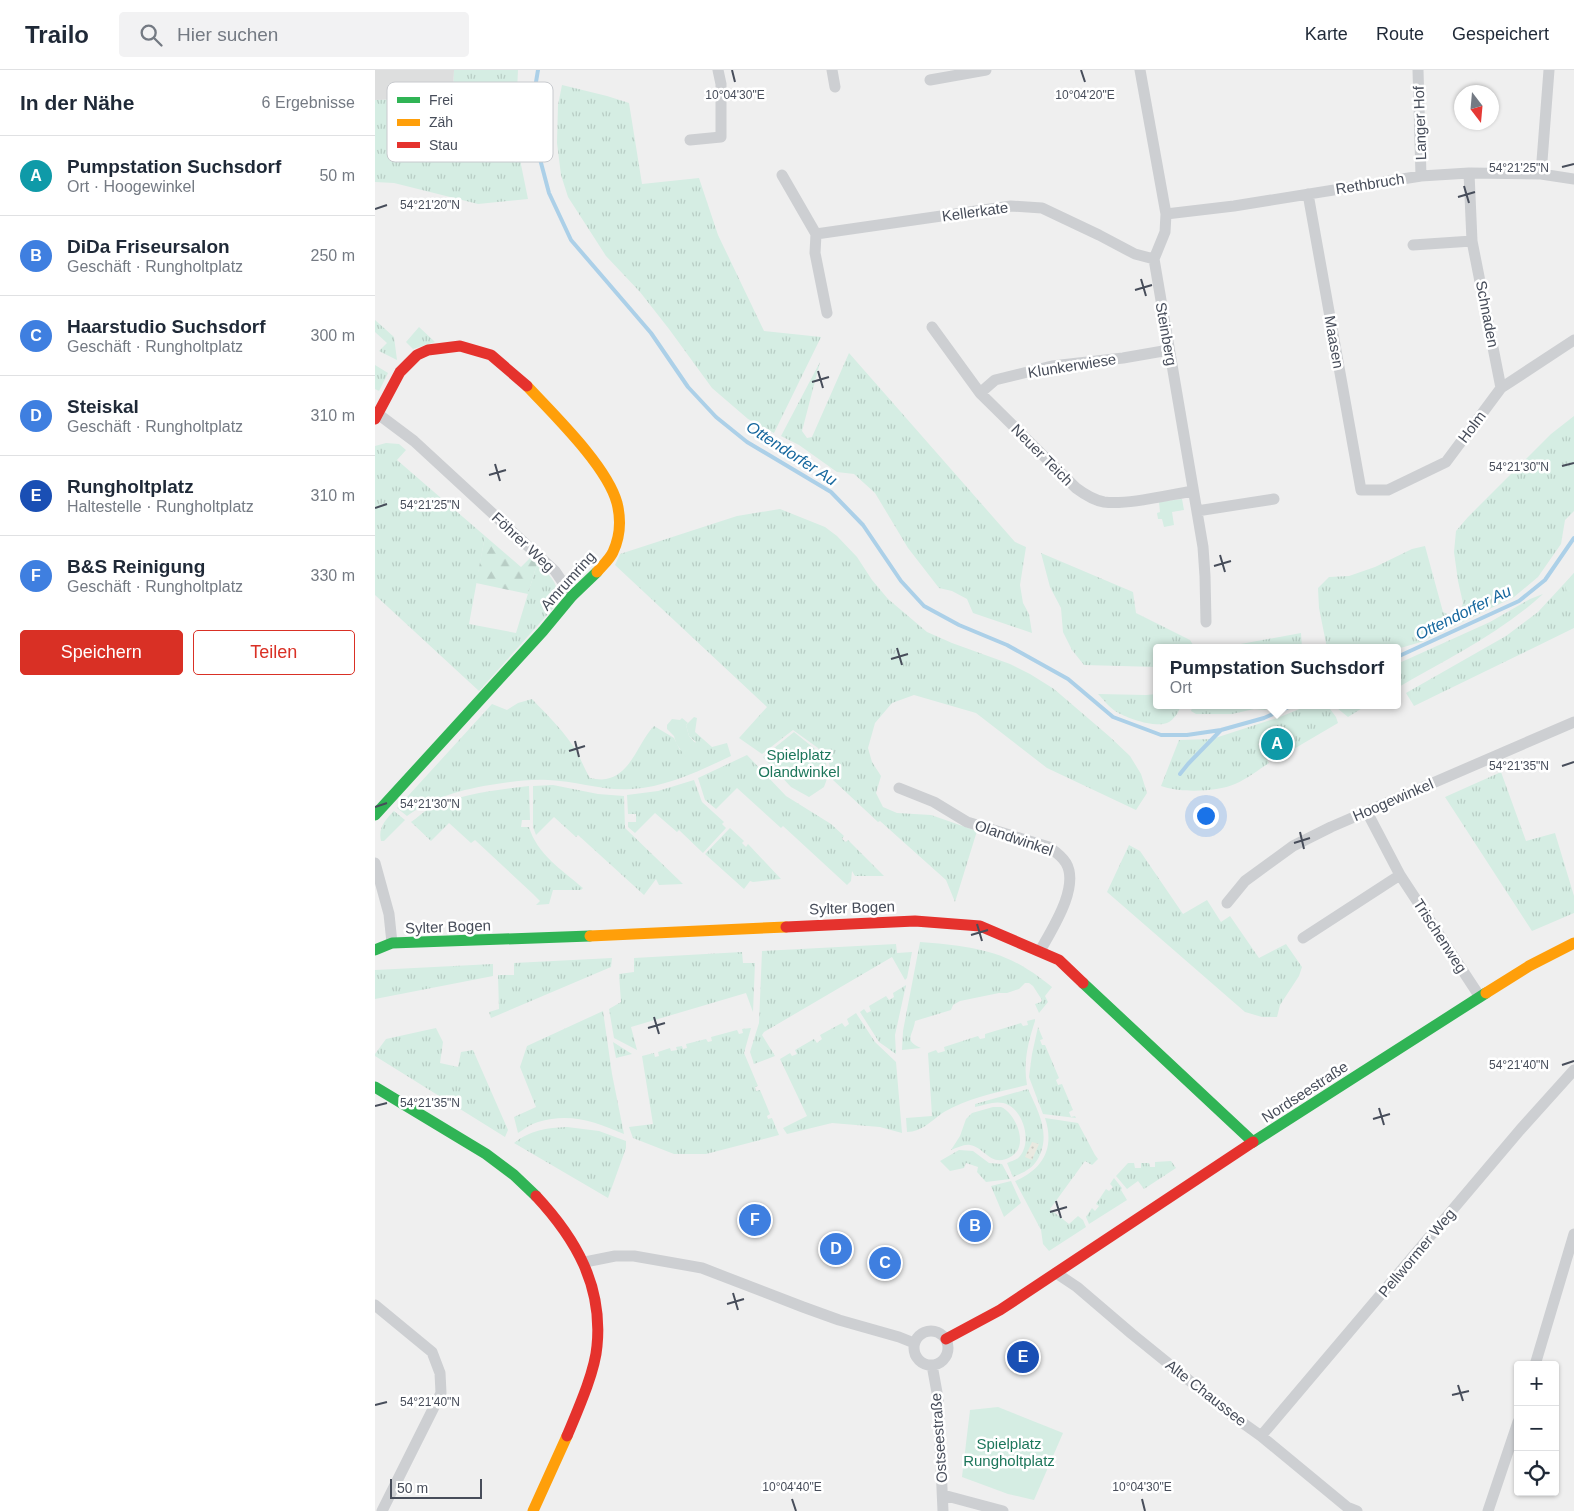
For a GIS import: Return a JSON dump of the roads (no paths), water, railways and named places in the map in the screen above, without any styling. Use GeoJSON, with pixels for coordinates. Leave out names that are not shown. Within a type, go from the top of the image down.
{"type":"FeatureCollection","features":[{"type":"Feature","properties":{"kind":"street"},"geometry":{"type":"LineString","coordinates":[[690,140],[721,137],[721,84],[718,70]]}},
{"type":"Feature","properties":{"kind":"street"},"geometry":{"type":"LineString","coordinates":[[832,70],[835,87]]}},
{"type":"Feature","properties":{"kind":"street"},"geometry":{"type":"LineString","coordinates":[[930,80],[960,72],[987,70]]}},
{"type":"Feature","properties":{"kind":"street"},"geometry":{"type":"LineString","coordinates":[[1140,70],[1166,214],[1165,232],[1154,259]]}},
{"type":"Feature","properties":{"kind":"street","name":"Langer Hof"},"geometry":{"type":"LineString","coordinates":[[1418,70],[1421,176]]}},
{"type":"Feature","properties":{"kind":"street"},"geometry":{"type":"LineString","coordinates":[[1541,174],[1549,70]]}},
{"type":"Feature","properties":{"kind":"street","name":"Rethbruch"},"geometry":{"type":"LineString","coordinates":[[1166,214],[1234,206],[1421,176],[1469,173],[1541,174],[1574,179]]}},
{"type":"Feature","properties":{"kind":"street","name":"Schnaden"},"geometry":{"type":"LineString","coordinates":[[1469,173],[1472,241],[1501,388]]}},
{"type":"Feature","properties":{"kind":"street"},"geometry":{"type":"LineString","coordinates":[[782,175],[816,234],[815,253],[827,313]]}},
{"type":"Feature","properties":{"kind":"street","name":"Maasen"},"geometry":{"type":"LineString","coordinates":[[1309,194],[1361,490]]}},
{"type":"Feature","properties":{"kind":"street","name":"Kellerkate"},"geometry":{"type":"LineString","coordinates":[[816,234],[1011,206],[1042,208],[1135,254],[1154,259]]}},
{"type":"Feature","properties":{"kind":"street"},"geometry":{"type":"LineString","coordinates":[[1413,245],[1472,241]]}},
{"type":"Feature","properties":{"kind":"street","name":"Steinberg"},"geometry":{"type":"LineString","coordinates":[[1154,259],[1197,511],[1205,576],[1206,622]]}},
{"type":"Feature","properties":{"kind":"street","name":"Neuer Teich"},"geometry":{"type":"LineString","coordinates":[[933,327],[980,393],[1076,488],[1088,497],[1103,502],[1121,503],[1193,491]]}},
{"type":"Feature","properties":{"kind":"street","name":"Holm"},"geometry":{"type":"LineString","coordinates":[[1361,490],[1388,490],[1446,462],[1501,388],[1574,340]]}},
{"type":"Feature","properties":{"kind":"street","name":"Amrumring"},"geometry":{"type":"LineString","coordinates":[[375,815],[547,627],[572,596],[597,572],[613,553],[620,528],[617,503],[605,476],[587,452],[524,382],[491,355],[460,346],[428,350],[417,355],[399,372],[376,417]]}},
{"type":"Feature","properties":{"kind":"street","name":"Klunkerwiese"},"geometry":{"type":"LineString","coordinates":[[980,393],[995,380],[1052,366],[1123,358],[1169,350]]}},
{"type":"Feature","properties":{"kind":"street","name":"Föhrer Weg"},"geometry":{"type":"LineString","coordinates":[[376,417],[414,441],[555,571],[572,596]]}},
{"type":"Feature","properties":{"kind":"street"},"geometry":{"type":"LineString","coordinates":[[1197,511],[1274,499]]}},
{"type":"Feature","properties":{"kind":"street","name":"Hoogewinkel"},"geometry":{"type":"LineString","coordinates":[[1227,903],[1245,881],[1293,846],[1331,827],[1574,722]]}},
{"type":"Feature","properties":{"kind":"street","name":"Olandwinkel"},"geometry":{"type":"LineString","coordinates":[[899,788],[934,802],[967,822],[1049,847],[1060,854],[1069,869],[1069,891],[1058,918],[1040,950]]}},
{"type":"Feature","properties":{"kind":"street","name":"Trischenweg"},"geometry":{"type":"LineString","coordinates":[[1367,812],[1400,875],[1480,997]]}},
{"type":"Feature","properties":{"kind":"street"},"geometry":{"type":"LineString","coordinates":[[375,863],[389,914],[392,943]]}},
{"type":"Feature","properties":{"kind":"street"},"geometry":{"type":"LineString","coordinates":[[1303,938],[1400,875]]}},
{"type":"Feature","properties":{"kind":"street","name":"Sylter Bogen"},"geometry":{"type":"LineString","coordinates":[[375,950],[392,943],[496,940],[915,920],[980,926],[1040,950],[1059,960],[1253,1142]]}},
{"type":"Feature","properties":{"kind":"street","name":"Nordseestraße"},"geometry":{"type":"LineString","coordinates":[[946,1339],[1000,1310],[1253,1142],[1529,966],[1574,943]]}},
{"type":"Feature","properties":{"kind":"street","name":"Pellwormer Weg"},"geometry":{"type":"LineString","coordinates":[[1261,1436],[1574,1070]]}},
{"type":"Feature","properties":{"kind":"street"},"geometry":{"type":"LineString","coordinates":[[376,1091],[492,1158],[553,1212],[571,1236],[585,1262],[593,1286],[596,1304],[598,1325],[597,1347],[579,1408],[533,1511]]}},
{"type":"Feature","properties":{"kind":"street"},"geometry":{"type":"LineString","coordinates":[[1536,1361],[1568,1272],[1574,1234]]}},
{"type":"Feature","properties":{"kind":"street"},"geometry":{"type":"LineString","coordinates":[[585,1262],[615,1256],[635,1256],[702,1268],[839,1320],[914,1343]]}},
{"type":"Feature","properties":{"kind":"street","name":"Alte Chaussee"},"geometry":{"type":"LineString","coordinates":[[1056,1273],[1077,1287],[1132,1334],[1347,1507],[1357,1511]]}},
{"type":"Feature","properties":{"kind":"street"},"geometry":{"type":"LineString","coordinates":[[375,1304],[432,1352],[440,1374],[441,1393],[382,1511]]}},
{"type":"Feature","properties":{"kind":"street"},"geometry":{"type":"LineString","coordinates":[[926,1331],[934,1331],[946,1339],[947,1353],[939,1363],[932,1365],[924,1364],[917,1359],[914,1352],[914,1343],[918,1336],[926,1331]]}},
{"type":"Feature","properties":{"kind":"street","name":"Ostseestraße"},"geometry":{"type":"LineString","coordinates":[[932,1365],[938,1398],[943,1511]]}},
{"type":"Feature","properties":{"kind":"street"},"geometry":{"type":"LineString","coordinates":[[1488,1511],[1514,1434]]}},
{"type":"Feature","properties":{"kind":"street"},"geometry":{"type":"LineString","coordinates":[[943,1495],[1003,1511]]}},
{"type":"Feature","properties":{"kind":"waterway","name":"Ottendorfer Au"},"geometry":{"type":"LineString","coordinates":[[536,82],[538,70]]}},
{"type":"Feature","properties":{"kind":"waterway","name":"Ottendorfer Au"},"geometry":{"type":"LineString","coordinates":[[541,162],[549,193],[571,240],[651,333],[688,387],[716,417],[747,442],[831,492],[863,525],[901,581],[924,606],[959,625],[1007,645],[1068,679],[1113,717],[1161,735],[1187,735],[1221,730],[1264,718],[1284,709]]}},
{"type":"Feature","properties":{"kind":"waterway","name":"Ottendorfer Au"},"geometry":{"type":"LineString","coordinates":[[1401,655],[1519,601],[1545,580],[1574,538]]}},
{"type":"Feature","properties":{"kind":"waterway"},"geometry":{"type":"LineString","coordinates":[[1180,774],[1221,730]]}},
{"type":"Feature","properties":{"kind":"place","name":"Pumpstation Suchsdorf"},"geometry":{"type":"Point","coordinates":[1277,744]}},
{"type":"Feature","properties":{"kind":"place","name":"B&S Reinigung"},"geometry":{"type":"Point","coordinates":[755,1220]}},
{"type":"Feature","properties":{"kind":"place","name":"DiDa Friseursalon"},"geometry":{"type":"Point","coordinates":[975,1226]}},
{"type":"Feature","properties":{"kind":"place","name":"Steiskal"},"geometry":{"type":"Point","coordinates":[836,1249]}},
{"type":"Feature","properties":{"kind":"place","name":"Haarstudio Suchsdorf"},"geometry":{"type":"Point","coordinates":[885,1263]}},
{"type":"Feature","properties":{"kind":"place","name":"Rungholtplatz"},"geometry":{"type":"Point","coordinates":[1023,1357]}},
{"type":"Feature","properties":{"kind":"park label","name":"Spielplatz Olandwinkel"},"geometry":{"type":"Point","coordinates":[799,764]}},
{"type":"Feature","properties":{"kind":"park label","name":"Spielplatz Rungholtplatz"},"geometry":{"type":"Point","coordinates":[1009,1452]}}]}
